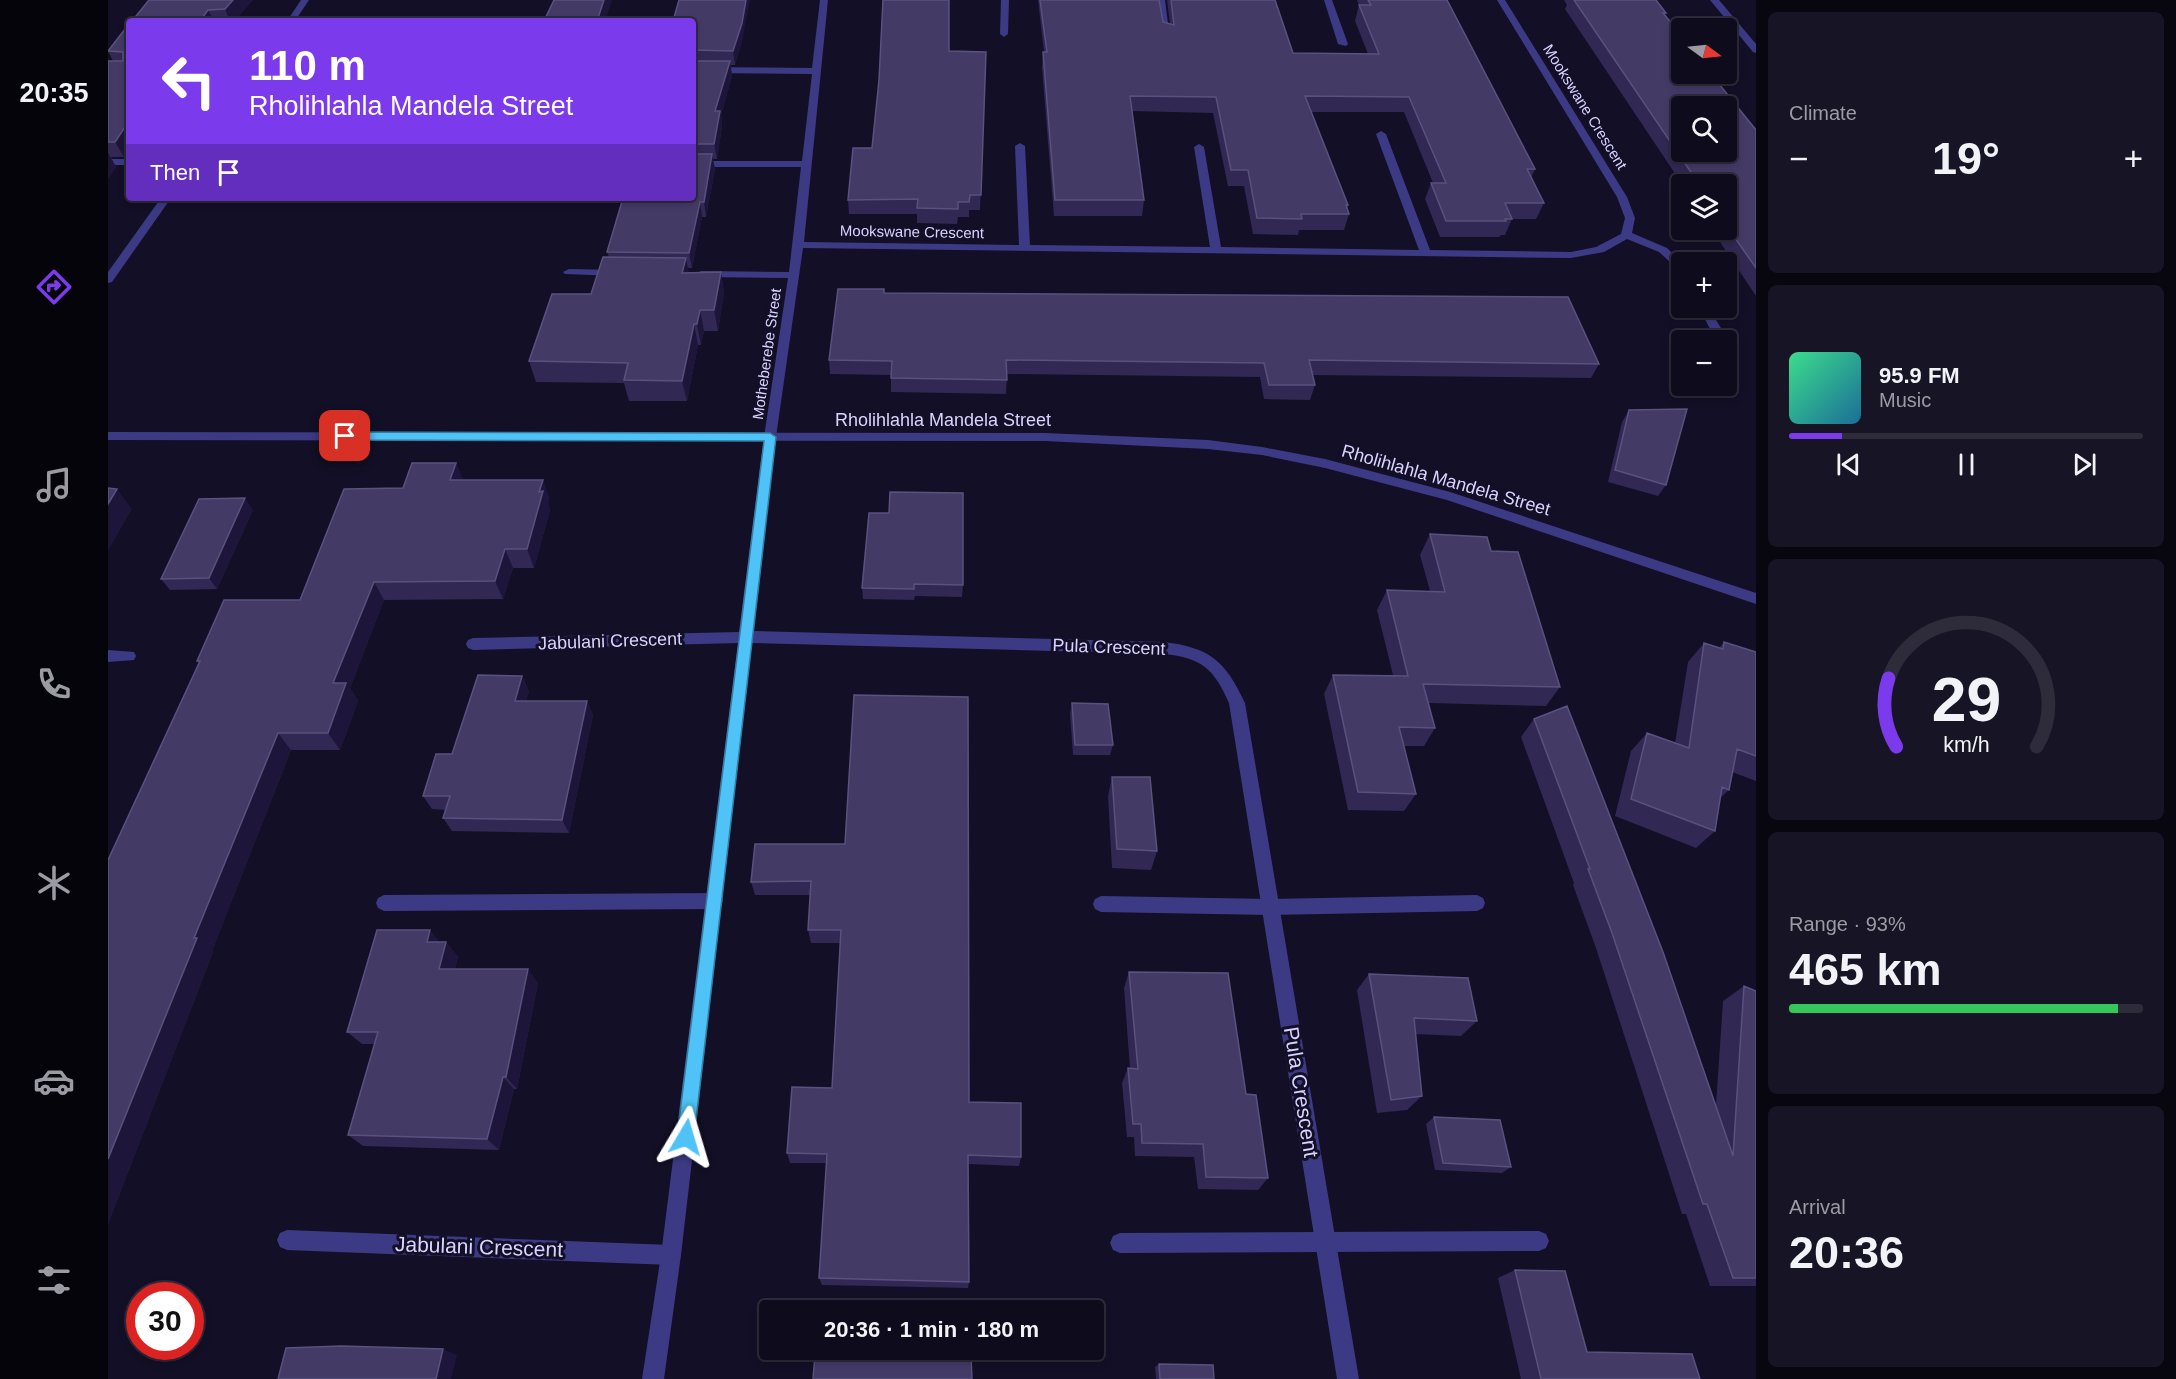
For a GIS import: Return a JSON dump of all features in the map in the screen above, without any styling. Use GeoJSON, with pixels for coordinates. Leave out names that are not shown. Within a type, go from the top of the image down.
{"type":"FeatureCollection","features":[{"type":"Feature","properties":{"kind":"street"},"geometry":{"type":"LineString","coordinates":[[293,18],[305,0]]}},
{"type":"Feature","properties":{"kind":"street","name":"Motheberebe Street"},"geometry":{"type":"LineString","coordinates":[[770,437],[798,245],[824,0]]}},
{"type":"Feature","properties":{"kind":"street"},"geometry":{"type":"LineString","coordinates":[[1004,34],[1005,0]]}},
{"type":"Feature","properties":{"kind":"street"},"geometry":{"type":"LineString","coordinates":[[1161,0],[1167,37]]}},
{"type":"Feature","properties":{"kind":"street"},"geometry":{"type":"LineString","coordinates":[[1328,0],[1343,44]]}},
{"type":"Feature","properties":{"kind":"street","name":"Mookswane Crescent"},"geometry":{"type":"LineString","coordinates":[[798,245],[1571,255],[1595,253],[1612,246],[1626,235],[1630,218],[1622,197],[1501,0]]}},
{"type":"Feature","properties":{"kind":"street"},"geometry":{"type":"LineString","coordinates":[[1714,0],[1756,50]]}},
{"type":"Feature","properties":{"kind":"street"},"geometry":{"type":"LineString","coordinates":[[696,70],[817,71]]}},
{"type":"Feature","properties":{"kind":"street"},"geometry":{"type":"LineString","coordinates":[[1382,134],[1426,253]]}},
{"type":"Feature","properties":{"kind":"street"},"geometry":{"type":"LineString","coordinates":[[1020,146],[1025,248]]}},
{"type":"Feature","properties":{"kind":"street"},"geometry":{"type":"LineString","coordinates":[[1199,147],[1216,251]]}},
{"type":"Feature","properties":{"kind":"street"},"geometry":{"type":"LineString","coordinates":[[108,162],[126,162]]}},
{"type":"Feature","properties":{"kind":"street"},"geometry":{"type":"LineString","coordinates":[[696,164],[807,165]]}},
{"type":"Feature","properties":{"kind":"street"},"geometry":{"type":"LineString","coordinates":[[109,276],[164,201]]}},
{"type":"Feature","properties":{"kind":"street"},"geometry":{"type":"LineString","coordinates":[[1626,235],[1663,250],[1671,258]]}},
{"type":"Feature","properties":{"kind":"street"},"geometry":{"type":"LineString","coordinates":[[569,272],[628,273]]}},
{"type":"Feature","properties":{"kind":"street","name":"Motheberebe Street"},"geometry":{"type":"LineString","coordinates":[[688,273],[794,275]]}},
{"type":"Feature","properties":{"kind":"street","name":"Rholihlahla Mandela Street"},"geometry":{"type":"LineString","coordinates":[[108,436],[1045,437],[1159,441],[1259,451],[1362,471],[1486,508],[1756,599]]}},
{"type":"Feature","properties":{"kind":"street"},"geometry":{"type":"LineString","coordinates":[[653,1379],[671,1255],[748,637],[770,437]]}},
{"type":"Feature","properties":{"kind":"street","name":"Jabulani Crescent"},"geometry":{"type":"LineString","coordinates":[[473,644],[748,637]]}},
{"type":"Feature","properties":{"kind":"street","name":"Pula Crescent"},"geometry":{"type":"LineString","coordinates":[[748,637],[1182,649],[1212,661],[1228,680],[1237,703],[1348,1379]]}},
{"type":"Feature","properties":{"kind":"street"},"geometry":{"type":"LineString","coordinates":[[108,656],[129,656]]}},
{"type":"Feature","properties":{"kind":"street"},"geometry":{"type":"LineString","coordinates":[[384,903],[715,901]]}},
{"type":"Feature","properties":{"kind":"street"},"geometry":{"type":"LineString","coordinates":[[1101,904],[1270,907],[1477,903]]}},
{"type":"Feature","properties":{"kind":"street","name":"Jabulani Crescent"},"geometry":{"type":"LineString","coordinates":[[287,1240],[671,1255]]}},
{"type":"Feature","properties":{"kind":"street"},"geometry":{"type":"LineString","coordinates":[[1120,1243],[1539,1241]]}},
{"type":"Feature","properties":{"kind":"building"},"geometry":{"type":"Polygon","coordinates":[[[149,0],[233,0],[225,9],[208,10],[202,18],[134,18],[149,0]]]}},
{"type":"Feature","properties":{"kind":"building"},"geometry":{"type":"Polygon","coordinates":[[[554,0],[604,0],[598,18],[545,18],[554,0]]]}},
{"type":"Feature","properties":{"kind":"building"},"geometry":{"type":"Polygon","coordinates":[[[679,0],[746,0],[742,23],[733,51],[696,50],[696,18],[674,18],[679,0]]]}},
{"type":"Feature","properties":{"kind":"building"},"geometry":{"type":"Polygon","coordinates":[[[883,0],[949,0],[949,51],[986,52],[981,195],[970,195],[969,202],[958,202],[958,209],[917,208],[918,199],[848,200],[853,148],[872,148],[879,80],[883,0]]]}},
{"type":"Feature","properties":{"kind":"building"},"geometry":{"type":"Polygon","coordinates":[[[1040,0],[1159,0],[1163,22],[1174,25],[1171,0],[1275,0],[1293,53],[1379,54],[1359,5],[1371,5],[1368,0],[1447,0],[1535,169],[1527,169],[1544,203],[1505,203],[1512,219],[1505,219],[1506,221],[1446,221],[1431,183],[1446,183],[1409,97],[1305,96],[1348,205],[1346,205],[1349,214],[1301,214],[1302,219],[1257,218],[1248,170],[1231,170],[1216,97],[1130,96],[1144,200],[1055,200],[1043,52],[1047,52],[1040,0]]]}},
{"type":"Feature","properties":{"kind":"building"},"geometry":{"type":"Polygon","coordinates":[[[1574,0],[1656,0],[1671,23],[1671,84],[1719,84],[1729,96],[1671,96],[1671,143],[1574,0]]]}},
{"type":"Feature","properties":{"kind":"building"},"geometry":{"type":"Polygon","coordinates":[[[126,28],[126,126],[115,142],[108,142],[108,61],[123,61],[123,52],[108,51],[126,28]]]}},
{"type":"Feature","properties":{"kind":"building"},"geometry":{"type":"Polygon","coordinates":[[[696,61],[730,61],[715,111],[720,111],[714,144],[696,144],[696,61]]]}},
{"type":"Feature","properties":{"kind":"building"},"geometry":{"type":"Polygon","coordinates":[[[1737,106],[1756,130],[1756,268],[1736,240],[1737,174],[1692,174],[1684,162],[1737,162],[1737,106]]]}},
{"type":"Feature","properties":{"kind":"building"},"geometry":{"type":"Polygon","coordinates":[[[696,154],[712,154],[704,202],[700,202],[689,253],[607,252],[622,201],[696,201],[696,154]]]}},
{"type":"Feature","properties":{"kind":"building"},"geometry":{"type":"Polygon","coordinates":[[[603,257],[686,258],[682,273],[721,272],[714,310],[700,310],[697,324],[694,324],[682,381],[624,380],[628,363],[529,361],[552,294],[591,294],[603,257]]]}},
{"type":"Feature","properties":{"kind":"building"},"geometry":{"type":"Polygon","coordinates":[[[838,289],[884,289],[884,293],[1568,297],[1599,364],[1309,360],[1315,385],[1269,385],[1264,363],[1006,360],[1007,380],[891,378],[892,361],[829,360],[838,289]]]}},
{"type":"Feature","properties":{"kind":"building"},"geometry":{"type":"Polygon","coordinates":[[[1687,409],[1666,485],[1615,470],[1629,410],[1687,409]]]}},
{"type":"Feature","properties":{"kind":"building"},"geometry":{"type":"Polygon","coordinates":[[[412,463],[456,463],[450,480],[543,480],[539,492],[543,491],[527,549],[505,549],[495,581],[374,582],[333,683],[346,683],[328,733],[278,733],[194,938],[197,938],[108,1159],[108,860],[200,661],[197,661],[224,600],[300,600],[344,489],[403,488],[412,463]]]}},
{"type":"Feature","properties":{"kind":"building"},"geometry":{"type":"Polygon","coordinates":[[[108,488],[117,489],[108,504],[108,488]]]}},
{"type":"Feature","properties":{"kind":"building"},"geometry":{"type":"Polygon","coordinates":[[[890,492],[963,493],[963,585],[914,584],[914,589],[862,588],[869,513],[889,513],[890,492]]]}},
{"type":"Feature","properties":{"kind":"building"},"geometry":{"type":"Polygon","coordinates":[[[245,498],[209,578],[161,579],[199,499],[245,498]]]}},
{"type":"Feature","properties":{"kind":"building"},"geometry":{"type":"Polygon","coordinates":[[[1430,534],[1487,537],[1491,551],[1518,552],[1560,687],[1423,684],[1435,728],[1399,727],[1416,794],[1358,792],[1333,675],[1408,676],[1387,590],[1445,592],[1430,534]]]}},
{"type":"Feature","properties":{"kind":"building"},"geometry":{"type":"Polygon","coordinates":[[[1724,642],[1756,652],[1756,756],[1737,749],[1729,790],[1722,787],[1715,831],[1631,799],[1647,733],[1689,748],[1704,643],[1723,649],[1724,642]]]}},
{"type":"Feature","properties":{"kind":"building"},"geometry":{"type":"Polygon","coordinates":[[[478,675],[522,676],[515,701],[587,701],[562,820],[443,818],[450,796],[423,796],[436,754],[452,754],[478,675]]]}},
{"type":"Feature","properties":{"kind":"building"},"geometry":{"type":"Polygon","coordinates":[[[854,695],[968,697],[969,1102],[1021,1103],[1021,1157],[968,1155],[969,1282],[819,1278],[827,1154],[787,1153],[792,1087],[832,1088],[841,930],[808,930],[811,881],[751,882],[755,844],[845,844],[854,695]]]}},
{"type":"Feature","properties":{"kind":"building"},"geometry":{"type":"Polygon","coordinates":[[[1072,703],[1108,704],[1113,745],[1075,745],[1072,703]]]}},
{"type":"Feature","properties":{"kind":"building"},"geometry":{"type":"Polygon","coordinates":[[[1567,706],[1663,952],[1733,1156],[1744,986],[1756,991],[1756,1278],[1733,1278],[1707,1204],[1703,1204],[1612,933],[1588,869],[1590,869],[1534,719],[1567,706]]]}},
{"type":"Feature","properties":{"kind":"building"},"geometry":{"type":"Polygon","coordinates":[[[1112,777],[1150,777],[1157,851],[1117,849],[1112,777]]]}},
{"type":"Feature","properties":{"kind":"building"},"geometry":{"type":"Polygon","coordinates":[[[377,930],[430,930],[427,942],[446,942],[439,969],[528,969],[506,1077],[503,1077],[487,1139],[348,1135],[378,1032],[347,1032],[377,930]]]}},
{"type":"Feature","properties":{"kind":"building"},"geometry":{"type":"Polygon","coordinates":[[[1129,972],[1228,973],[1246,1094],[1256,1095],[1268,1178],[1206,1177],[1203,1144],[1142,1143],[1141,1124],[1133,1124],[1128,1068],[1138,1069],[1129,972]]]}},
{"type":"Feature","properties":{"kind":"building"},"geometry":{"type":"Polygon","coordinates":[[[1369,974],[1468,978],[1477,1021],[1414,1018],[1422,1096],[1391,1100],[1369,974]]]}},
{"type":"Feature","properties":{"kind":"building"},"geometry":{"type":"Polygon","coordinates":[[[1434,1117],[1500,1120],[1511,1167],[1443,1163],[1434,1117]]]}},
{"type":"Feature","properties":{"kind":"building"},"geometry":{"type":"Polygon","coordinates":[[[1515,1270],[1565,1271],[1587,1352],[1692,1354],[1700,1379],[1541,1379],[1515,1270]]]}},
{"type":"Feature","properties":{"kind":"building"},"geometry":{"type":"Polygon","coordinates":[[[341,1346],[443,1349],[436,1379],[278,1379],[286,1348],[341,1346]]]}},
{"type":"Feature","properties":{"kind":"building"},"geometry":{"type":"Polygon","coordinates":[[[815,1360],[971,1360],[972,1379],[813,1379],[815,1360]]]}},
{"type":"Feature","properties":{"kind":"building"},"geometry":{"type":"Polygon","coordinates":[[[1159,1364],[1213,1365],[1214,1379],[1160,1379],[1159,1364]]]}},
{"type":"Feature","properties":{"kind":"route"},"geometry":{"type":"LineString","coordinates":[[345,436],[770,437],[748,637],[686,1137]]}}]}
